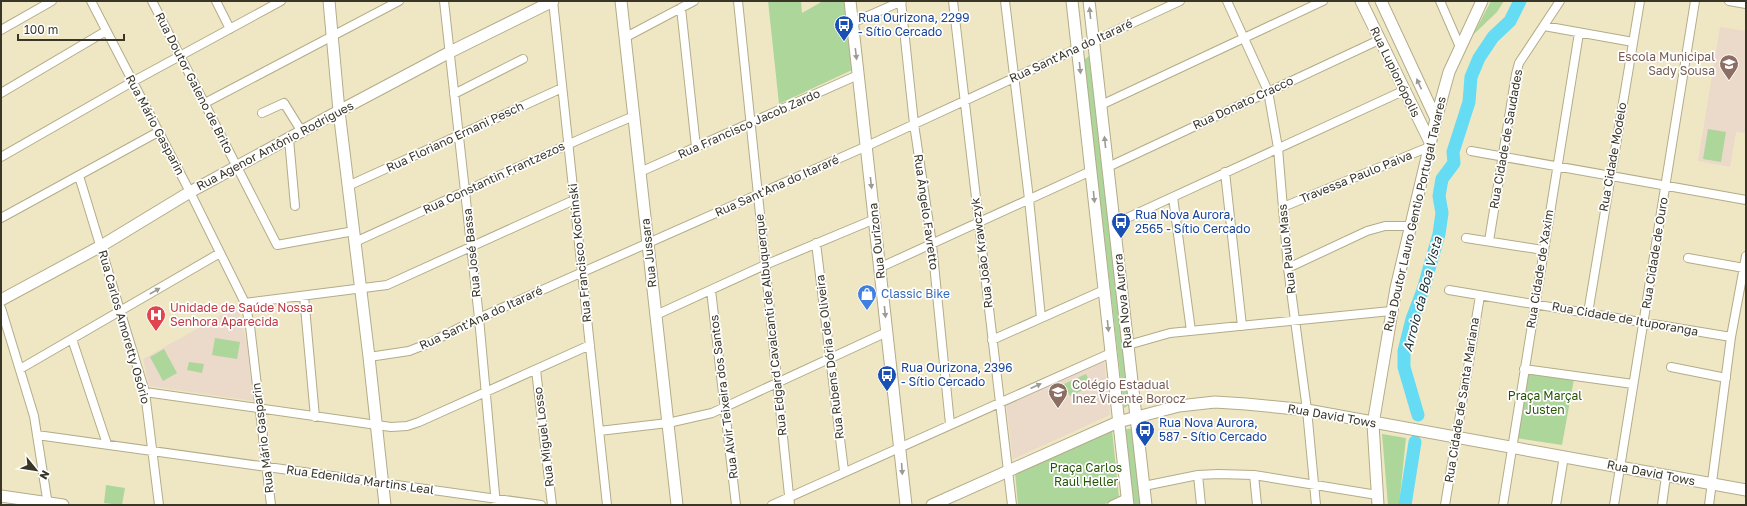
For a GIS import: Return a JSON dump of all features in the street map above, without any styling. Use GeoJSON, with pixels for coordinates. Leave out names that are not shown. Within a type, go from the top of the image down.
{"type":"FeatureCollection","features":[{"type":"Feature","properties":{"kind":"street"},"geometry":{"type":"LineString","coordinates":[[1,30],[52,1]]}},
{"type":"Feature","properties":{"kind":"street","name":"Rua Mário Gasparin"},"geometry":{"type":"LineString","coordinates":[[91,1],[190,192],[245,303],[250,326],[272,505]]}},
{"type":"Feature","properties":{"kind":"street","name":"Rua Doutor Galeno de Brito"},"geometry":{"type":"LineString","coordinates":[[152,1],[277,245],[354,236]]}},
{"type":"Feature","properties":{"kind":"street"},"geometry":{"type":"LineString","coordinates":[[216,1],[230,29]]}},
{"type":"Feature","properties":{"kind":"street"},"geometry":{"type":"LineString","coordinates":[[1,157],[132,82],[280,1]]}},
{"type":"Feature","properties":{"kind":"street"},"geometry":{"type":"LineString","coordinates":[[329,1],[339,111],[369,357],[375,425],[385,505]]}},
{"type":"Feature","properties":{"kind":"street"},"geometry":{"type":"LineString","coordinates":[[205,103],[399,1]]}},
{"type":"Feature","properties":{"kind":"street","name":"Rua José Bassa"},"geometry":{"type":"LineString","coordinates":[[444,1],[479,318],[496,502]]}},
{"type":"Feature","properties":{"kind":"street","name":"Rua Agenor Antônio Rodrigues"},"geometry":{"type":"LineString","coordinates":[[1,300],[101,246],[190,192],[289,138],[450,52],[553,1]]}},
{"type":"Feature","properties":{"kind":"street","name":"Rua Francisco Kochinski"},"geometry":{"type":"LineString","coordinates":[[553,1],[607,505]]}},
{"type":"Feature","properties":{"kind":"street","name":"Rua Jussara"},"geometry":{"type":"LineString","coordinates":[[621,1],[677,505]]}},
{"type":"Feature","properties":{"kind":"street"},"geometry":{"type":"LineString","coordinates":[[626,37],[694,1]]}},
{"type":"Feature","properties":{"kind":"street","name":"Rua Edgard Cavalcanti de Albuquerque"},"geometry":{"type":"LineString","coordinates":[[738,1],[790,501]]}},
{"type":"Feature","properties":{"kind":"street","name":"Rua Ourizona"},"geometry":{"type":"LineString","coordinates":[[850,1],[906,505]]}},
{"type":"Feature","properties":{"kind":"street"},"geometry":{"type":"LineString","coordinates":[[852,23],[902,1]]}},
{"type":"Feature","properties":{"kind":"street","name":"Rua Ângelo Favretto"},"geometry":{"type":"LineString","coordinates":[[902,1],[914,124],[932,244],[950,424]]}},
{"type":"Feature","properties":{"kind":"street","name":"Rua João Krawczyk"},"geometry":{"type":"LineString","coordinates":[[954,1],[978,223],[1012,505]]}},
{"type":"Feature","properties":{"kind":"street"},"geometry":{"type":"LineString","coordinates":[[1005,1],[1013,78],[1029,199],[1041,318]]}},
{"type":"Feature","properties":{"kind":"street","name":"Rua Nova Aurora"},"geometry":{"type":"LineString","coordinates":[[1072,1],[1128,502]]}},
{"type":"Feature","properties":{"kind":"street","name":"Rua Nova Aurora"},"geometry":{"type":"LineString","coordinates":[[1089,1],[1146,505]]}},
{"type":"Feature","properties":{"kind":"street","name":"Rua Sant'Ana do Itararé"},"geometry":{"type":"LineString","coordinates":[[369,357],[409,350],[427,344],[479,318],[867,146],[1180,1]]}},
{"type":"Feature","properties":{"kind":"street","name":"Rua Paulo Mass"},"geometry":{"type":"LineString","coordinates":[[1227,1],[1268,91],[1278,148],[1288,268],[1307,410],[1316,505]]}},
{"type":"Feature","properties":{"kind":"street"},"geometry":{"type":"LineString","coordinates":[[1101,105],[1323,1]]}},
{"type":"Feature","properties":{"kind":"street","name":"Rua Lupionópolis"},"geometry":{"type":"LineString","coordinates":[[1361,1],[1429,145]]}},
{"type":"Feature","properties":{"kind":"street","name":"Rua Lupionópolis"},"geometry":{"type":"LineString","coordinates":[[1381,1],[1436,119]]}},
{"type":"Feature","properties":{"kind":"street"},"geometry":{"type":"LineString","coordinates":[[1440,1],[1460,47]]}},
{"type":"Feature","properties":{"kind":"street","name":"Rua Doutor Lauro Gentio Portugal Tavares"},"geometry":{"type":"LineString","coordinates":[[1377,500],[1373,424],[1391,311],[1429,145],[1449,72],[1482,1]]}},
{"type":"Feature","properties":{"kind":"street","name":"Rua Cidade de Saudades"},"geometry":{"type":"LineString","coordinates":[[1489,241],[1516,74],[1520,63],[1560,1]]}},
{"type":"Feature","properties":{"kind":"street","name":"Rua Cidade Modelo"},"geometry":{"type":"LineString","coordinates":[[1588,313],[1640,1]]}},
{"type":"Feature","properties":{"kind":"street","name":"Rua Cidade de Ouro"},"geometry":{"type":"LineString","coordinates":[[1614,505],[1695,1]]}},
{"type":"Feature","properties":{"kind":"street"},"geometry":{"type":"LineString","coordinates":[[1729,1],[1746,4]]}},
{"type":"Feature","properties":{"kind":"street"},"geometry":{"type":"LineString","coordinates":[[681,8],[696,148]]}},
{"type":"Feature","properties":{"kind":"street"},"geometry":{"type":"LineString","coordinates":[[1544,26],[1633,42]]}},
{"type":"Feature","properties":{"kind":"street"},"geometry":{"type":"LineString","coordinates":[[1,93],[106,31]]}},
{"type":"Feature","properties":{"kind":"street","name":"Rua Cidade de Xaxim"},"geometry":{"type":"LineString","coordinates":[[1503,505],[1511,447],[1579,33]]}},
{"type":"Feature","properties":{"kind":"street","name":"Rua Donato Cracco"},"geometry":{"type":"LineString","coordinates":[[1108,167],[1379,40]]}},
{"type":"Feature","properties":{"kind":"street"},"geometry":{"type":"LineString","coordinates":[[454,94],[523,60]]}},
{"type":"Feature","properties":{"kind":"street","name":"Rua Francisco Jacob Zardo"},"geometry":{"type":"LineString","coordinates":[[640,172],[858,75]]}},
{"type":"Feature","properties":{"kind":"street","name":"Rua Floriano Ernani Pesch"},"geometry":{"type":"LineString","coordinates":[[348,186],[562,88]]}},
{"type":"Feature","properties":{"kind":"street"},"geometry":{"type":"LineString","coordinates":[[1114,224],[1403,91]]}},
{"type":"Feature","properties":{"kind":"street"},"geometry":{"type":"LineString","coordinates":[[262,113],[283,103],[286,104],[302,132]]}},
{"type":"Feature","properties":{"kind":"street","name":"Rua Constantin Frantzezos"},"geometry":{"type":"LineString","coordinates":[[354,236],[465,193],[568,143],[634,116]]}},
{"type":"Feature","properties":{"kind":"street"},"geometry":{"type":"LineString","coordinates":[[1,218],[158,132]]}},
{"type":"Feature","properties":{"kind":"street"},"geometry":{"type":"LineString","coordinates":[[289,138],[295,206]]}},
{"type":"Feature","properties":{"kind":"street","name":"Travessa Paulo Paiva"},"geometry":{"type":"LineString","coordinates":[[1283,207],[1429,145]]}},
{"type":"Feature","properties":{"kind":"street"},"geometry":{"type":"LineString","coordinates":[[1471,151],[1503,158],[1746,200]]}},
{"type":"Feature","properties":{"kind":"street"},"geometry":{"type":"LineString","coordinates":[[880,267],[1091,171]]}},
{"type":"Feature","properties":{"kind":"street"},"geometry":{"type":"LineString","coordinates":[[1225,172],[1242,326]]}},
{"type":"Feature","properties":{"kind":"street","name":"Rua Carlos Amoretty Osório"},"geometry":{"type":"LineString","coordinates":[[79,176],[145,392],[154,450],[159,505]]}},
{"type":"Feature","properties":{"kind":"street"},"geometry":{"type":"LineString","coordinates":[[1173,197],[1191,331]]}},
{"type":"Feature","properties":{"kind":"street"},"geometry":{"type":"LineString","coordinates":[[245,303],[387,285],[574,200]]}},
{"type":"Feature","properties":{"kind":"street"},"geometry":{"type":"LineString","coordinates":[[656,315],[765,265],[875,219]]}},
{"type":"Feature","properties":{"kind":"street"},"geometry":{"type":"LineString","coordinates":[[1288,268],[1367,231],[1385,226],[1410,226]]}},
{"type":"Feature","properties":{"kind":"street"},"geometry":{"type":"LineString","coordinates":[[1466,238],[1543,250]]}},
{"type":"Feature","properties":{"kind":"street","name":"Rua Rubens Dória de Oliveira"},"geometry":{"type":"LineString","coordinates":[[816,243],[844,471]]}},
{"type":"Feature","properties":{"kind":"street"},"geometry":{"type":"LineString","coordinates":[[20,369],[220,253]]}},
{"type":"Feature","properties":{"kind":"street"},"geometry":{"type":"LineString","coordinates":[[1100,257],[1118,255]]}},
{"type":"Feature","properties":{"kind":"street"},"geometry":{"type":"LineString","coordinates":[[1709,505],[1731,337],[1746,256]]}},
{"type":"Feature","properties":{"kind":"street"},"geometry":{"type":"LineString","coordinates":[[1688,258],[1744,268]]}},
{"type":"Feature","properties":{"kind":"street","name":"Rua Alvir Teixeira dos Santos"},"geometry":{"type":"LineString","coordinates":[[711,290],[736,505]]}},
{"type":"Feature","properties":{"kind":"street"},"geometry":{"type":"LineString","coordinates":[[992,340],[1104,290]]}},
{"type":"Feature","properties":{"kind":"street","name":"Rua Cidade de Ituporanga"},"geometry":{"type":"LineString","coordinates":[[1449,290],[1731,337]]}},
{"type":"Feature","properties":{"kind":"street"},"geometry":{"type":"LineString","coordinates":[[304,296],[315,417]]}},
{"type":"Feature","properties":{"kind":"street","name":"Rua Cidade de Santa Mariana"},"geometry":{"type":"LineString","coordinates":[[1445,505],[1480,296]]}},
{"type":"Feature","properties":{"kind":"street"},"geometry":{"type":"LineString","coordinates":[[1,308],[34,416],[47,504]]}},
{"type":"Feature","properties":{"kind":"street"},"geometry":{"type":"LineString","coordinates":[[1128,345],[1170,333],[1295,319],[1391,311]]}},
{"type":"Feature","properties":{"kind":"street"},"geometry":{"type":"LineString","coordinates":[[599,431],[693,419],[725,407],[887,332]]}},
{"type":"Feature","properties":{"kind":"street"},"geometry":{"type":"LineString","coordinates":[[72,339],[107,444]]}},
{"type":"Feature","properties":{"kind":"street"},"geometry":{"type":"LineString","coordinates":[[145,392],[375,425],[392,427],[407,426],[486,393],[590,345]]}},
{"type":"Feature","properties":{"kind":"street"},"geometry":{"type":"LineString","coordinates":[[772,505],[790,501],[844,471],[1111,353]]}},
{"type":"Feature","properties":{"kind":"street"},"geometry":{"type":"LineString","coordinates":[[1671,367],[1726,378]]}},
{"type":"Feature","properties":{"kind":"street"},"geometry":{"type":"LineString","coordinates":[[1524,368],[1633,384]]}},
{"type":"Feature","properties":{"kind":"street","name":"Rua Miguel Losso"},"geometry":{"type":"LineString","coordinates":[[536,370],[552,505]]}},
{"type":"Feature","properties":{"kind":"street","name":"Rua David Tows"},"geometry":{"type":"LineString","coordinates":[[932,505],[1118,422],[1179,406],[1214,402],[1307,410],[1373,424],[1564,456],[1746,490]]}},
{"type":"Feature","properties":{"kind":"street","name":"Rua Edenilda Martins Leal"},"geometry":{"type":"LineString","coordinates":[[37,435],[383,482],[496,502],[541,505]]}},
{"type":"Feature","properties":{"kind":"street"},"geometry":{"type":"LineString","coordinates":[[1556,505],[1564,456]]}},
{"type":"Feature","properties":{"kind":"street"},"geometry":{"type":"LineString","coordinates":[[1144,486],[1198,476],[1218,474],[1254,475],[1313,484],[1377,500]]}},
{"type":"Feature","properties":{"kind":"street"},"geometry":{"type":"LineString","coordinates":[[1254,475],[1257,505]]}},
{"type":"Feature","properties":{"kind":"street"},"geometry":{"type":"LineString","coordinates":[[1198,476],[1201,505]]}},
{"type":"Feature","properties":{"kind":"street"},"geometry":{"type":"LineString","coordinates":[[1662,505],[1666,476]]}},
{"type":"Feature","properties":{"kind":"street"},"geometry":{"type":"LineString","coordinates":[[1,496],[47,504],[63,505]]}},
{"type":"Feature","properties":{"kind":"street"},"geometry":{"type":"LineString","coordinates":[[1112,505],[1128,502]]}},
{"type":"Feature","properties":{"kind":"shaded area","name":"Escola Municipal Sady Sousa"},"geometry":{"type":"Polygon","coordinates":[[[1720,27],[1746,31],[1746,133],[1736,132],[1730,167],[1698,161],[1720,27]]]}},
{"type":"Feature","properties":{"kind":"shaded area"},"geometry":{"type":"Polygon","coordinates":[[[238,306],[247,344],[253,401],[149,386],[143,359],[238,306]]]}},
{"type":"Feature","properties":{"kind":"shaded area","name":"Colégio Estadual Inez Vicente Borocz"},"geometry":{"type":"Polygon","coordinates":[[[1104,359],[1110,415],[1013,459],[1006,403],[1104,359]]]}},
{"type":"Feature","properties":{"kind":"green space"},"geometry":{"type":"Polygon","coordinates":[[[768,1],[801,1],[802,13],[823,1],[844,1],[852,70],[779,104],[768,1]]]}},
{"type":"Feature","properties":{"kind":"green space"},"geometry":{"type":"Polygon","coordinates":[[[1491,1],[1504,1],[1497,12],[1473,35],[1491,1]]]}},
{"type":"Feature","properties":{"kind":"green space"},"geometry":{"type":"Polygon","coordinates":[[[1089,56],[1129,405],[1124,408],[1084,60],[1089,56]]]}},
{"type":"Feature","properties":{"kind":"green space"},"geometry":{"type":"Polygon","coordinates":[[[1708,129],[1726,132],[1721,162],[1703,159],[1708,129]]]}},
{"type":"Feature","properties":{"kind":"green space"},"geometry":{"type":"Polygon","coordinates":[[[215,338],[240,342],[237,359],[212,355],[215,338]]]}},
{"type":"Feature","properties":{"kind":"green space"},"geometry":{"type":"Polygon","coordinates":[[[164,349],[177,373],[163,381],[150,357],[164,349]]]}},
{"type":"Feature","properties":{"kind":"green space"},"geometry":{"type":"Polygon","coordinates":[[[189,362],[204,364],[202,373],[187,370],[189,362]]]}},
{"type":"Feature","properties":{"kind":"green space","name":"Praça Marçal Justen"},"geometry":{"type":"Polygon","coordinates":[[[1526,370],[1574,379],[1562,445],[1516,438],[1526,370]]]}},
{"type":"Feature","properties":{"kind":"green space"},"geometry":{"type":"Polygon","coordinates":[[[1086,374],[1092,386],[1070,396],[1064,384],[1086,374]]]}},
{"type":"Feature","properties":{"kind":"green space"},"geometry":{"type":"Polygon","coordinates":[[[1133,428],[1143,505],[1132,505],[1123,430],[1133,428]]]}},
{"type":"Feature","properties":{"kind":"green space","name":"Praça Carlos Raul Heller"},"geometry":{"type":"Polygon","coordinates":[[[1112,430],[1119,497],[1103,505],[1018,505],[1015,472],[1112,430]]]}},
{"type":"Feature","properties":{"kind":"green space"},"geometry":{"type":"Polygon","coordinates":[[[1382,434],[1406,438],[1399,505],[1388,505],[1382,434]]]}},
{"type":"Feature","properties":{"kind":"green space"},"geometry":{"type":"Polygon","coordinates":[[[106,485],[125,488],[122,505],[104,503],[106,485]]]}},
{"type":"Feature","properties":{"kind":"waterway","name":"Arroio da Boa Vista"},"geometry":{"type":"LineString","coordinates":[[1418,415],[1404,367],[1404,351],[1412,319],[1423,290],[1439,234],[1442,213],[1439,196],[1442,179],[1454,163],[1453,152],[1469,102],[1471,77],[1479,58],[1493,37],[1510,21],[1520,1]]}},
{"type":"Feature","properties":{"kind":"waterway","name":"Arroio da Boa Vista"},"geometry":{"type":"LineString","coordinates":[[1405,505],[1415,442]]}},
{"type":"Feature","properties":{"kind":"place","name":"Rua Ourizona, 2299 - Sítio Cercado"},"geometry":{"type":"Point","coordinates":[844,42]}},
{"type":"Feature","properties":{"kind":"place","name":"Escola Municipal Sady Sousa"},"geometry":{"type":"Point","coordinates":[1729,81]}},
{"type":"Feature","properties":{"kind":"place","name":"Rua Nova Aurora, 2565 - Sítio Cercado"},"geometry":{"type":"Point","coordinates":[1121,239]}},
{"type":"Feature","properties":{"kind":"place","name":"Classic Bike"},"geometry":{"type":"Point","coordinates":[867,311]}},
{"type":"Feature","properties":{"kind":"place","name":"Unidade de Saúde Nossa Senhora Aparecida"},"geometry":{"type":"Point","coordinates":[156,332]}},
{"type":"Feature","properties":{"kind":"place","name":"Rua Ourizona, 2396 - Sítio Cercado"},"geometry":{"type":"Point","coordinates":[887,392]}},
{"type":"Feature","properties":{"kind":"place","name":"Colégio Estadual Inez Vicente Borocz"},"geometry":{"type":"Point","coordinates":[1058,409]}},
{"type":"Feature","properties":{"kind":"place","name":"Rua Nova Aurora, 587 - Sítio Cercado"},"geometry":{"type":"Point","coordinates":[1145,447]}}]}
